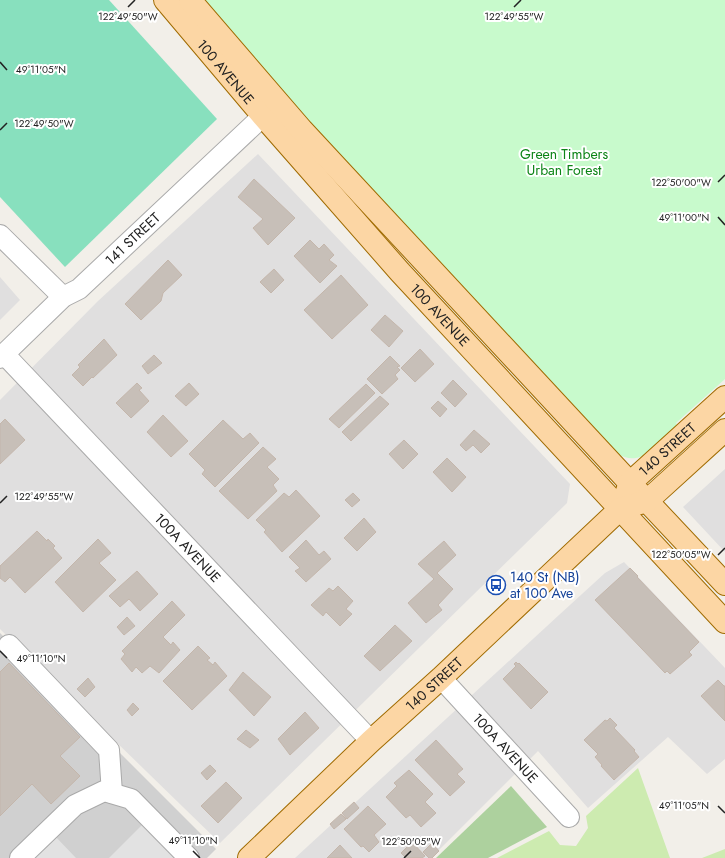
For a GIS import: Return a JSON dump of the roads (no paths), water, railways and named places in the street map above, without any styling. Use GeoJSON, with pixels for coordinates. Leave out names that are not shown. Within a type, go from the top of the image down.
{"type":"FeatureCollection","features":[{"type":"Feature","properties":{"kind":"main road","name":"100 AVENUE"},"geometry":{"type":"LineString","coordinates":[[165,0],[263,116],[400,272],[725,622]]}},
{"type":"Feature","properties":{"kind":"main road","name":"100 AVENUE"},"geometry":{"type":"LineString","coordinates":[[190,0],[302,130],[725,584]]}},
{"type":"Feature","properties":{"kind":"main road","name":"140 STREET"},"geometry":{"type":"LineString","coordinates":[[620,510],[630,483],[725,396]]}},
{"type":"Feature","properties":{"kind":"main road","name":"140 STREET"},"geometry":{"type":"LineString","coordinates":[[248,858],[370,741],[441,678],[620,510],[647,501],[725,430]]}},
{"type":"Feature","properties":{"kind":"street","name":"141 STREET"},"geometry":{"type":"LineString","coordinates":[[2,356],[63,297],[79,289],[263,116]]}},
{"type":"Feature","properties":{"kind":"street"},"geometry":{"type":"LineString","coordinates":[[0,235],[63,297]]}},
{"type":"Feature","properties":{"kind":"street","name":"100A AVENUE"},"geometry":{"type":"LineString","coordinates":[[2,356],[370,741]]}},
{"type":"Feature","properties":{"kind":"street"},"geometry":{"type":"LineString","coordinates":[[9,645],[109,750],[112,794]]}},
{"type":"Feature","properties":{"kind":"street","name":"100A AVENUE"},"geometry":{"type":"LineString","coordinates":[[441,678],[569,817]]}},
{"type":"Feature","properties":{"kind":"street"},"geometry":{"type":"LineString","coordinates":[[20,858],[74,805],[104,791],[131,799],[189,858]]}},
{"type":"Feature","properties":{"kind":"place","name":"140 St (NB) at 100 Ave"},"geometry":{"type":"Point","coordinates":[496,585]}},
{"type":"Feature","properties":{"kind":"park label","name":"Green Timbers Urban Forest"},"geometry":{"type":"Point","coordinates":[564,162]}}]}
